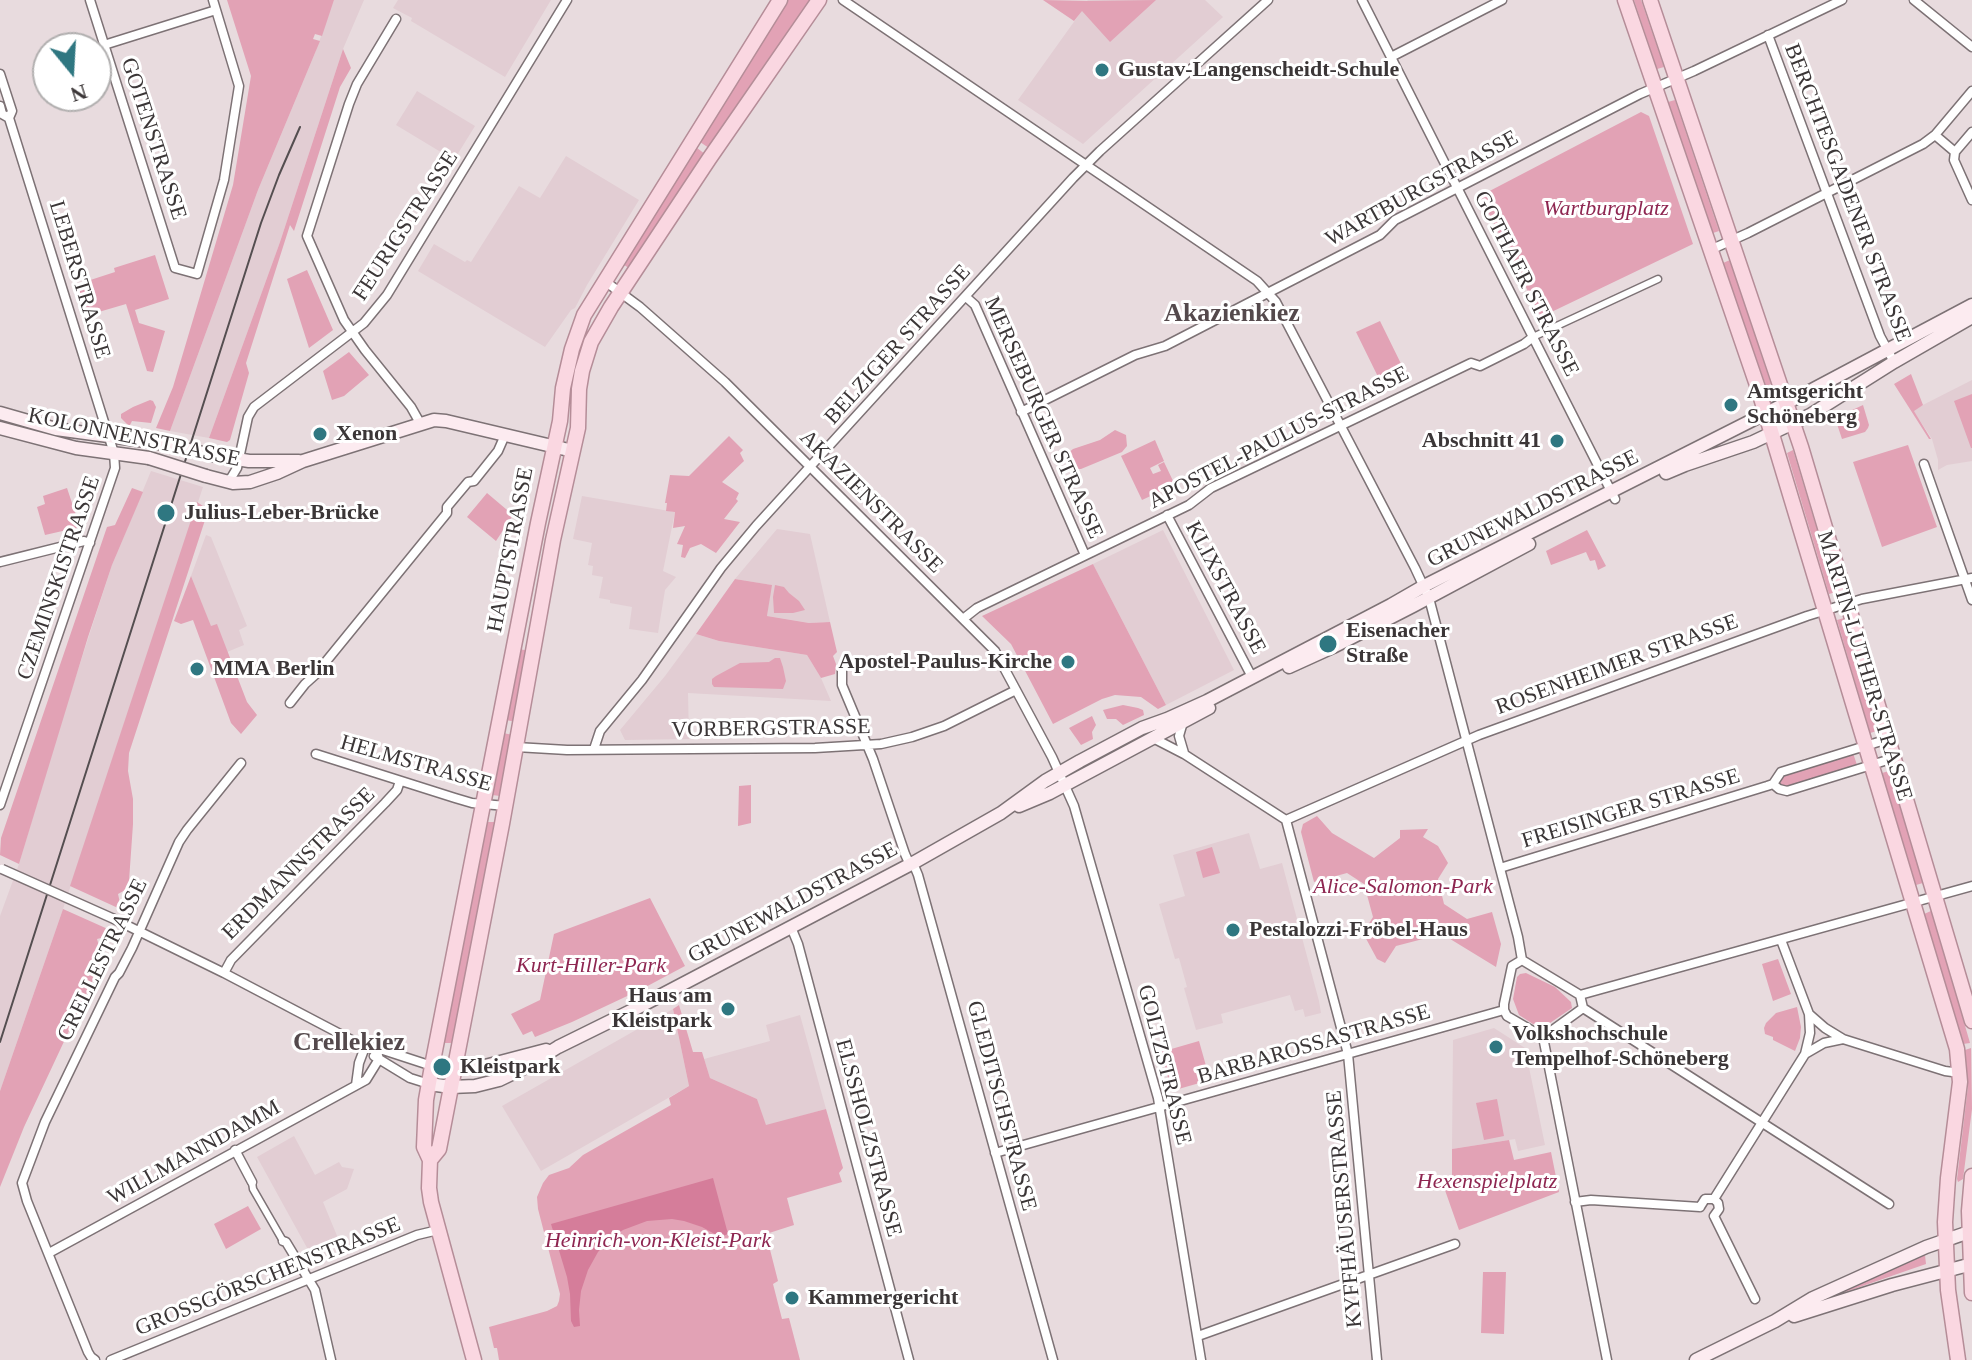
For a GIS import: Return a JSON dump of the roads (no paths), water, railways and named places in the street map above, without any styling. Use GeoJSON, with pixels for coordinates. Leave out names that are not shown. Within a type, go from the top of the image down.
{"type":"FeatureCollection","features":[{"type":"Feature","properties":{"kind":"main road","name":"HAUPTSTRASSE"},"geometry":{"type":"LineString","coordinates":[[474,1360],[430,1195],[430,1160],[424,1147],[426,1104],[560,421],[563,388],[584,315],[780,0]]}},
{"type":"Feature","properties":{"kind":"main road","name":"HAUPTSTRASSE"},"geometry":{"type":"LineString","coordinates":[[430,1160],[439,1149],[506,806],[553,540],[578,428],[579,389],[587,354],[599,326],[620,293],[819,0]]}},
{"type":"Feature","properties":{"kind":"main road","name":"MARTIN-LUTHER-STRASSE"},"geometry":{"type":"LineString","coordinates":[[1625,0],[1766,413],[1957,1049],[1960,1073],[1947,1188],[1946,1240],[1949,1302],[1958,1360]]}},
{"type":"Feature","properties":{"kind":"main road","name":"MARTIN-LUTHER-STRASSE"},"geometry":{"type":"LineString","coordinates":[[1650,0],[1793,423],[1972,1021]]}},
{"type":"Feature","properties":{"kind":"main road","name":"GRUNEWALDSTRASSE"},"geometry":{"type":"LineString","coordinates":[[1113,751],[1153,738],[1972,305]]}},
{"type":"Feature","properties":{"kind":"main road","name":"GRUNEWALDSTRASSE"},"geometry":{"type":"LineString","coordinates":[[1614,496],[1685,465],[1730,451],[1810,415],[1972,317]]}},
{"type":"Feature","properties":{"kind":"main road","name":"KOLONNENSTRASSE"},"geometry":{"type":"LineString","coordinates":[[0,413],[56,429],[153,442],[238,460],[303,461]]}},
{"type":"Feature","properties":{"kind":"main road","name":"KOLONNENSTRASSE"},"geometry":{"type":"LineString","coordinates":[[0,428],[65,446],[149,458],[226,482],[250,482],[303,461],[420,423],[440,420],[573,451]]}},
{"type":"Feature","properties":{"kind":"main road","name":"GRUNEWALDSTRASSE"},"geometry":{"type":"LineString","coordinates":[[429,1084],[468,1087],[499,1080],[526,1067],[558,1047],[912,864],[1001,813],[1045,781],[1063,779],[1113,751],[1142,728],[1207,701],[1391,605],[1426,592]]}},
{"type":"Feature","properties":{"kind":"main road","name":"GRUNEWALDSTRASSE"},"geometry":{"type":"LineString","coordinates":[[432,1066],[454,1069],[485,1066],[558,1047]]}},
{"type":"Feature","properties":{"kind":"main road"},"geometry":{"type":"LineString","coordinates":[[1972,1176],[1972,1293]]}},
{"type":"Feature","properties":{"kind":"main road"},"geometry":{"type":"LineString","coordinates":[[1696,1360],[1775,1321],[1810,1299],[1926,1247],[1971,1232]]}},
{"type":"Feature","properties":{"kind":"main road"},"geometry":{"type":"LineString","coordinates":[[1775,1321],[1971,1264]]}},
{"type":"Feature","properties":{"kind":"street","name":"GOTENSTRASSE"},"geometry":{"type":"LineString","coordinates":[[90,0],[100,32]]}},
{"type":"Feature","properties":{"kind":"street"},"geometry":{"type":"LineString","coordinates":[[112,42],[216,10],[213,0]]}},
{"type":"Feature","properties":{"kind":"street","name":"FEURIGSTRASSE"},"geometry":{"type":"LineString","coordinates":[[226,482],[234,474],[248,417],[254,407],[367,319],[399,277],[567,0]]}},
{"type":"Feature","properties":{"kind":"street"},"geometry":{"type":"LineString","coordinates":[[843,0],[1257,281],[1268,292],[1341,424],[1426,592],[1522,960],[1580,995],[1583,1008],[1889,1204]]}},
{"type":"Feature","properties":{"kind":"street","name":"BELZIGER STRASSE"},"geometry":{"type":"LineString","coordinates":[[594,749],[600,731],[674,637],[721,568],[756,526],[1086,166],[1268,0]]}},
{"type":"Feature","properties":{"kind":"street","name":"GOTHAER STRASSE"},"geometry":{"type":"LineString","coordinates":[[1362,0],[1614,496]]}},
{"type":"Feature","properties":{"kind":"street"},"geometry":{"type":"LineString","coordinates":[[1391,57],[1502,0]]}},
{"type":"Feature","properties":{"kind":"street","name":"WARTBURGSTRASSE"},"geometry":{"type":"LineString","coordinates":[[1021,412],[1135,355],[1165,346],[1380,235],[1395,220],[1654,88],[1842,0]]}},
{"type":"Feature","properties":{"kind":"street"},"geometry":{"type":"LineString","coordinates":[[1914,0],[1972,47]]}},
{"type":"Feature","properties":{"kind":"street","name":"GOTENSTRASSE"},"geometry":{"type":"LineString","coordinates":[[112,70],[175,268],[197,274],[224,180],[239,86],[216,10]]}},
{"type":"Feature","properties":{"kind":"street"},"geometry":{"type":"LineString","coordinates":[[396,19],[353,94],[307,236],[342,317],[420,423]]}},
{"type":"Feature","properties":{"kind":"street","name":"BERCHTESGADENER STRASSE"},"geometry":{"type":"LineString","coordinates":[[1768,35],[1894,362]]}},
{"type":"Feature","properties":{"kind":"street","name":"LEBERSTRASSE"},"geometry":{"type":"LineString","coordinates":[[0,75],[12,111],[9,118],[114,453]]}},
{"type":"Feature","properties":{"kind":"street"},"geometry":{"type":"LineString","coordinates":[[1710,250],[1923,144],[1935,135],[1972,91]]}},
{"type":"Feature","properties":{"kind":"street","name":"LEBERSTRASSE"},"geometry":{"type":"LineString","coordinates":[[0,106],[2,114],[9,118]]}},
{"type":"Feature","properties":{"kind":"street"},"geometry":{"type":"LineString","coordinates":[[1972,132],[1955,152],[1954,160],[1972,200]]}},
{"type":"Feature","properties":{"kind":"street"},"geometry":{"type":"LineString","coordinates":[[1935,135],[1955,152]]}},
{"type":"Feature","properties":{"kind":"street","name":"APOSTEL-PAULUS-STRASSE"},"geometry":{"type":"LineString","coordinates":[[963,619],[977,608],[1189,505],[1211,488],[1341,424],[1471,363],[1480,366],[1533,337],[1658,279]]}},
{"type":"Feature","properties":{"kind":"street","name":"AKAZIENSTRASSE"},"geometry":{"type":"LineString","coordinates":[[606,282],[664,327],[725,382],[995,651],[1063,779]]}},
{"type":"Feature","properties":{"kind":"street","name":"MERSEBURGER STRASSE"},"geometry":{"type":"LineString","coordinates":[[966,297],[975,305],[1085,555]]}},
{"type":"Feature","properties":{"kind":"street"},"geometry":{"type":"LineString","coordinates":[[290,703],[447,513],[447,507],[468,482],[474,481],[498,451],[505,435]]}},
{"type":"Feature","properties":{"kind":"street","name":"CZEMINSKISTRASSE"},"geometry":{"type":"LineString","coordinates":[[0,805],[114,471],[114,453]]}},
{"type":"Feature","properties":{"kind":"street"},"geometry":{"type":"LineString","coordinates":[[1924,464],[1968,579],[1972,600]]}},
{"type":"Feature","properties":{"kind":"street","name":"KLIXSTRASSE"},"geometry":{"type":"LineString","coordinates":[[1167,515],[1252,677]]}},
{"type":"Feature","properties":{"kind":"street"},"geometry":{"type":"LineString","coordinates":[[0,562],[84,541],[90,543]]}},
{"type":"Feature","properties":{"kind":"street","name":"ROSENHEIMER STRASSE"},"geometry":{"type":"LineString","coordinates":[[1286,820],[1466,740],[1825,610],[1862,599],[1968,579]]}},
{"type":"Feature","properties":{"kind":"street","name":"GLEDITSCHSTRASSE"},"geometry":{"type":"LineString","coordinates":[[842,669],[842,685],[905,854],[918,875],[1053,1360]]}},
{"type":"Feature","properties":{"kind":"street","name":"VORBERGSTRASSE"},"geometry":{"type":"LineString","coordinates":[[516,747],[567,750],[867,746],[929,732],[1016,690]]}},
{"type":"Feature","properties":{"kind":"street"},"geometry":{"type":"LineString","coordinates":[[1183,722],[1179,736],[1184,754]]}},
{"type":"Feature","properties":{"kind":"street"},"geometry":{"type":"LineString","coordinates":[[1153,738],[1184,754],[1286,820]]}},
{"type":"Feature","properties":{"kind":"street","name":"FREISINGER STRASSE"},"geometry":{"type":"LineString","coordinates":[[1500,868],[1773,784],[1781,772],[1888,739]]}},
{"type":"Feature","properties":{"kind":"street","name":"HELMSTRASSE"},"geometry":{"type":"LineString","coordinates":[[316,754],[483,804],[506,806]]}},
{"type":"Feature","properties":{"kind":"street","name":"FREISINGER STRASSE"},"geometry":{"type":"LineString","coordinates":[[1773,784],[1787,791],[1894,758]]}},
{"type":"Feature","properties":{"kind":"street","name":"CRELLESTRASSE"},"geometry":{"type":"LineString","coordinates":[[49,1253],[23,1186],[25,1173],[45,1122],[140,931],[183,835],[241,763]]}},
{"type":"Feature","properties":{"kind":"street","name":"GOLTZSTRASSE"},"geometry":{"type":"LineString","coordinates":[[1063,779],[1074,806],[1160,1107],[1201,1360]]}},
{"type":"Feature","properties":{"kind":"street","name":"ERDMANNSTRASSE"},"geometry":{"type":"LineString","coordinates":[[224,973],[231,960],[397,790],[400,781]]}},
{"type":"Feature","properties":{"kind":"street","name":"KYFFHÄUSERSTRASSE"},"geometry":{"type":"LineString","coordinates":[[1286,820],[1348,1054],[1377,1360]]}},
{"type":"Feature","properties":{"kind":"street"},"geometry":{"type":"LineString","coordinates":[[1,868],[224,973],[365,1047],[410,1078],[429,1084]]}},
{"type":"Feature","properties":{"kind":"street"},"geometry":{"type":"LineString","coordinates":[[1580,995],[1972,886]]}},
{"type":"Feature","properties":{"kind":"street","name":"ELSSHOLZSTRASSE"},"geometry":{"type":"LineString","coordinates":[[791,927],[798,943],[909,1360]]}},
{"type":"Feature","properties":{"kind":"street"},"geometry":{"type":"LineString","coordinates":[[1714,1199],[1805,1054],[1810,1033],[1809,1014],[1781,940]]}},
{"type":"Feature","properties":{"kind":"street"},"geometry":{"type":"LineString","coordinates":[[1522,960],[1512,966],[1504,1010],[1507,1016],[1543,1037],[1607,1360]]}},
{"type":"Feature","properties":{"kind":"street"},"geometry":{"type":"LineString","coordinates":[[1543,1037],[1583,1008]]}},
{"type":"Feature","properties":{"kind":"street","name":"BARBAROSSASTRASSE"},"geometry":{"type":"LineString","coordinates":[[995,1153],[1504,1010]]}},
{"type":"Feature","properties":{"kind":"street"},"geometry":{"type":"LineString","coordinates":[[1809,1014],[1843,1039],[1960,1073]]}},
{"type":"Feature","properties":{"kind":"street"},"geometry":{"type":"LineString","coordinates":[[1805,1054],[1824,1043],[1843,1039]]}},
{"type":"Feature","properties":{"kind":"street"},"geometry":{"type":"LineString","coordinates":[[365,1047],[432,1066]]}},
{"type":"Feature","properties":{"kind":"street"},"geometry":{"type":"LineString","coordinates":[[356,1085],[365,1047]]}},
{"type":"Feature","properties":{"kind":"street"},"geometry":{"type":"LineString","coordinates":[[376,1049],[379,1059]]}},
{"type":"Feature","properties":{"kind":"street","name":"WILLMANNDAMM"},"geometry":{"type":"LineString","coordinates":[[49,1253],[366,1080],[379,1059]]}},
{"type":"Feature","properties":{"kind":"street"},"geometry":{"type":"LineString","coordinates":[[235,1150],[253,1189],[315,1290],[331,1360]]}},
{"type":"Feature","properties":{"kind":"street"},"geometry":{"type":"LineString","coordinates":[[1705,1199],[1714,1199],[1719,1209],[1709,1217],[1703,1215],[1700,1207],[1705,1199]]}},
{"type":"Feature","properties":{"kind":"street"},"geometry":{"type":"LineString","coordinates":[[1575,1202],[1591,1200],[1700,1207]]}},
{"type":"Feature","properties":{"kind":"street"},"geometry":{"type":"LineString","coordinates":[[1714,1216],[1755,1299]]}},
{"type":"Feature","properties":{"kind":"street","name":"GROSSGÖRSCHENSTRASSE"},"geometry":{"type":"LineString","coordinates":[[111,1360],[417,1235],[438,1230]]}},
{"type":"Feature","properties":{"kind":"street"},"geometry":{"type":"LineString","coordinates":[[1198,1336],[1455,1244]]}},
{"type":"Feature","properties":{"kind":"street"},"geometry":{"type":"LineString","coordinates":[[49,1253],[88,1351],[95,1360]]}},
{"type":"Feature","properties":{"kind":"tram line"},"geometry":{"type":"LineString","coordinates":[[0,1042],[261,223],[300,127]]}},
{"type":"Feature","properties":{"kind":"place","name":"Gustav-Langenscheidt-Schule"},"geometry":{"type":"Point","coordinates":[1102,70]}},
{"type":"Feature","properties":{"kind":"place","name":"Amtsgericht Schöneberg"},"geometry":{"type":"Point","coordinates":[1731,405]}},
{"type":"Feature","properties":{"kind":"place","name":"Xenon"},"geometry":{"type":"Point","coordinates":[320,434]}},
{"type":"Feature","properties":{"kind":"place","name":"Abschnitt 41"},"geometry":{"type":"Point","coordinates":[1557,441]}},
{"type":"Feature","properties":{"kind":"place","name":"Julius-Leber-Brücke"},"geometry":{"type":"Point","coordinates":[166,513]}},
{"type":"Feature","properties":{"kind":"place","name":"Eisenacher Straße"},"geometry":{"type":"Point","coordinates":[1328,644]}},
{"type":"Feature","properties":{"kind":"place","name":"Apostel-Paulus-Kirche"},"geometry":{"type":"Point","coordinates":[1068,662]}},
{"type":"Feature","properties":{"kind":"place","name":"MMA Berlin"},"geometry":{"type":"Point","coordinates":[197,669]}},
{"type":"Feature","properties":{"kind":"place","name":"Pestalozzi-Fröbel-Haus"},"geometry":{"type":"Point","coordinates":[1233,930]}},
{"type":"Feature","properties":{"kind":"place","name":"Haus am Kleistpark"},"geometry":{"type":"Point","coordinates":[728,1009]}},
{"type":"Feature","properties":{"kind":"place","name":"Volkshochschule Tempelhof-Schöneberg"},"geometry":{"type":"Point","coordinates":[1496,1047]}},
{"type":"Feature","properties":{"kind":"place","name":"Kleistpark"},"geometry":{"type":"Point","coordinates":[442,1067]}},
{"type":"Feature","properties":{"kind":"place","name":"Kammergericht"},"geometry":{"type":"Point","coordinates":[792,1298]}},
{"type":"Feature","properties":{"kind":"district","name":"Akazienkiez"},"geometry":{"type":"Point","coordinates":[1232,314]}},
{"type":"Feature","properties":{"kind":"district","name":"Crellekiez"},"geometry":{"type":"Point","coordinates":[349,1043]}},
{"type":"Feature","properties":{"kind":"park label","name":"Wartburgplatz"},"geometry":{"type":"Point","coordinates":[1606,209]}},
{"type":"Feature","properties":{"kind":"park label","name":"Alice-Salomon-Park"},"geometry":{"type":"Point","coordinates":[1403,887]}},
{"type":"Feature","properties":{"kind":"park label","name":"Kurt-Hiller-Park"},"geometry":{"type":"Point","coordinates":[591,966]}},
{"type":"Feature","properties":{"kind":"park label","name":"Hexenspielplatz"},"geometry":{"type":"Point","coordinates":[1487,1182]}},
{"type":"Feature","properties":{"kind":"park label","name":"Heinrich-von-Kleist-Park"},"geometry":{"type":"Point","coordinates":[658,1241]}}]}
